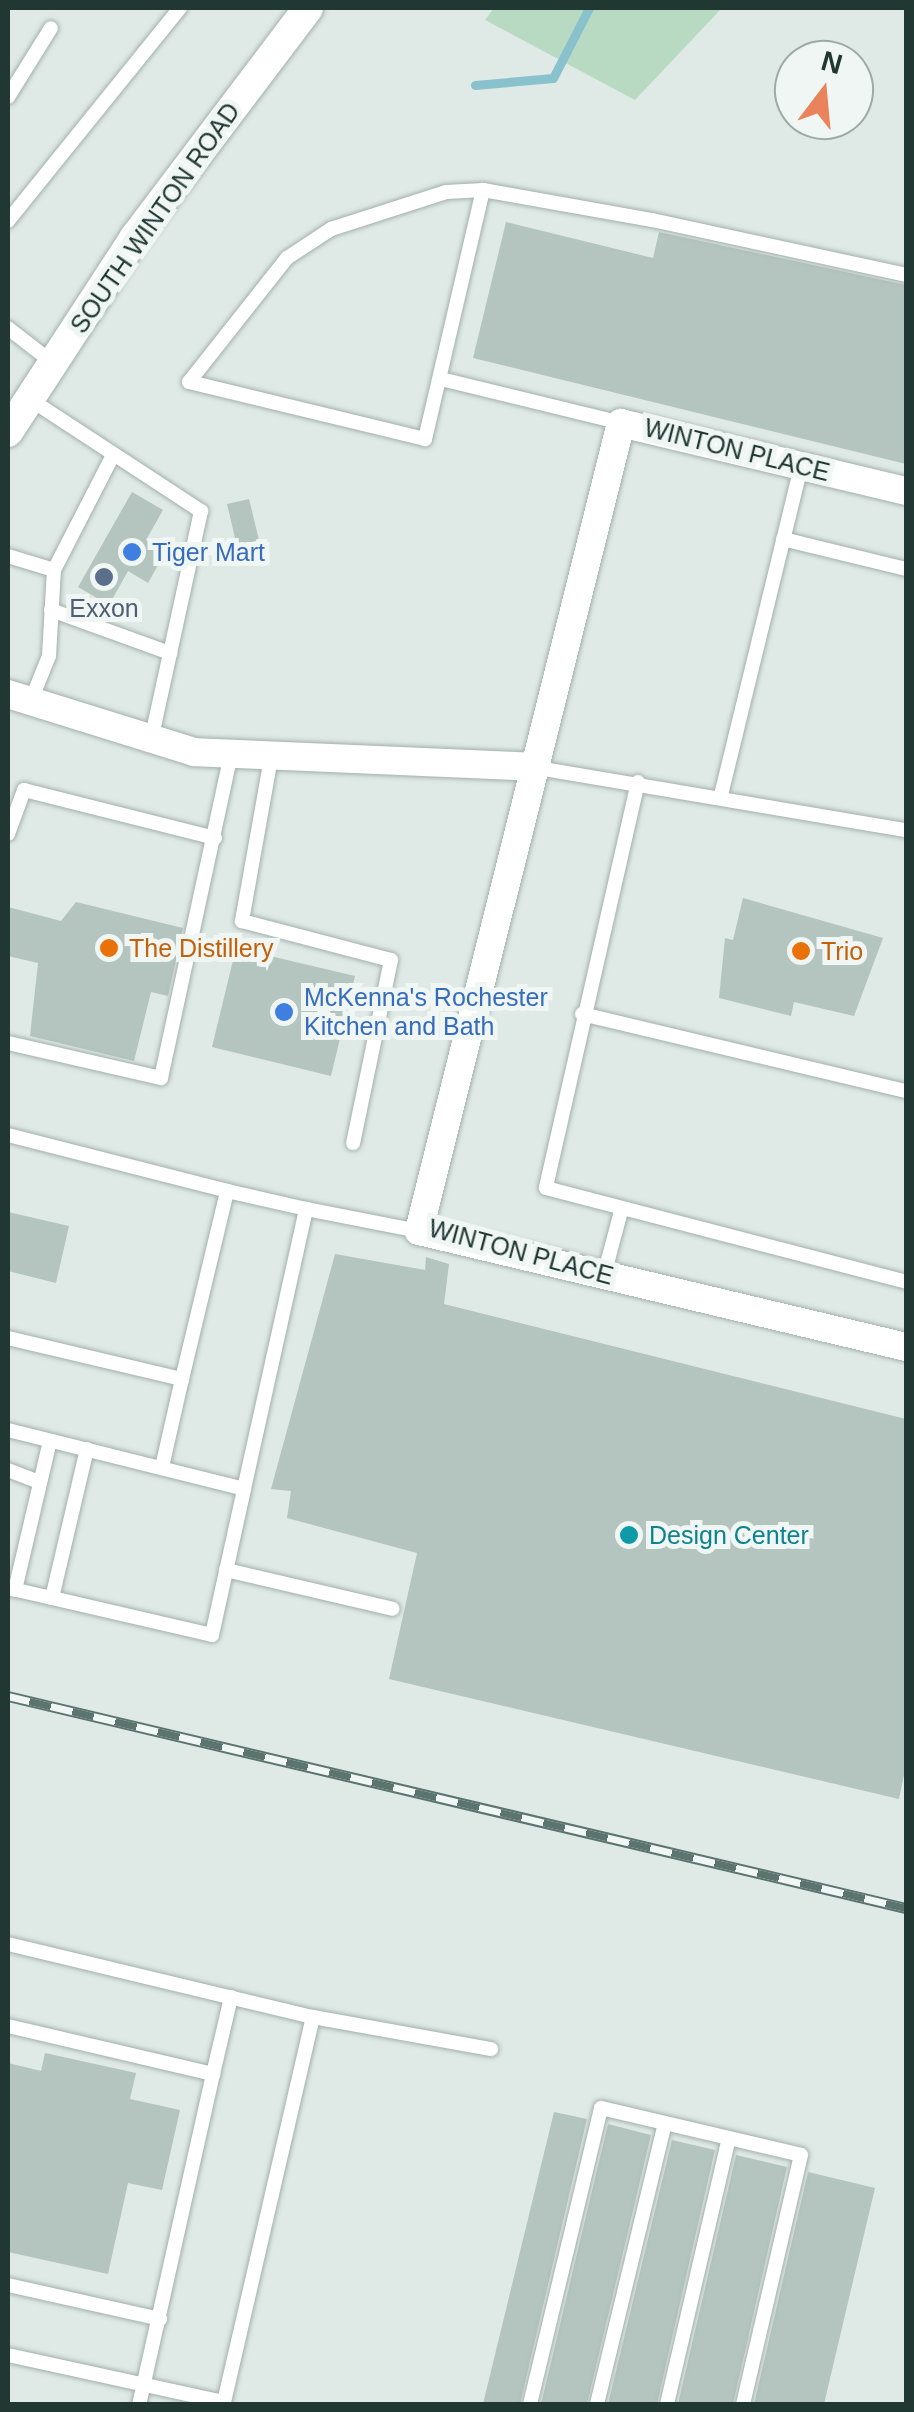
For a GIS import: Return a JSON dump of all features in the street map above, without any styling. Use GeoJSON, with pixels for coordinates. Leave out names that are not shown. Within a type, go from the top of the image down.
{"type":"FeatureCollection","features":[{"type":"Feature","properties":{"kind":"main road","name":"SOUTH WINTON ROAD"},"geometry":{"type":"LineString","coordinates":[[8,432],[27,398],[308,8]]}},
{"type":"Feature","properties":{"kind":"street","name":"WINTON PLACE"},"geometry":{"type":"LineString","coordinates":[[906,491],[621,423],[531,767],[419,1231],[906,1347]]}},
{"type":"Feature","properties":{"kind":"street"},"geometry":{"type":"LineString","coordinates":[[19,698],[151,740],[232,755],[531,767]]}},
{"type":"Feature","properties":{"kind":"lane"},"geometry":{"type":"LineString","coordinates":[[8,220],[180,8]]}},
{"type":"Feature","properties":{"kind":"lane"},"geometry":{"type":"LineString","coordinates":[[8,97],[51,28]]}},
{"type":"Feature","properties":{"kind":"lane"},"geometry":{"type":"LineString","coordinates":[[483,190],[425,439],[189,382],[287,258],[331,230],[446,192],[483,190],[906,275]]}},
{"type":"Feature","properties":{"kind":"lane"},"geometry":{"type":"LineString","coordinates":[[8,328],[52,363]]}},
{"type":"Feature","properties":{"kind":"lane"},"geometry":{"type":"LineString","coordinates":[[441,379],[621,423]]}},
{"type":"Feature","properties":{"kind":"lane"},"geometry":{"type":"LineString","coordinates":[[27,398],[200,512],[151,740]]}},
{"type":"Feature","properties":{"kind":"lane"},"geometry":{"type":"LineString","coordinates":[[19,698],[49,656],[54,570],[112,457]]}},
{"type":"Feature","properties":{"kind":"lane"},"geometry":{"type":"LineString","coordinates":[[721,795],[800,466]]}},
{"type":"Feature","properties":{"kind":"lane"},"geometry":{"type":"LineString","coordinates":[[783,539],[906,568]]}},
{"type":"Feature","properties":{"kind":"lane"},"geometry":{"type":"LineString","coordinates":[[8,556],[54,570]]}},
{"type":"Feature","properties":{"kind":"lane"},"geometry":{"type":"LineString","coordinates":[[51,610],[170,653]]}},
{"type":"Feature","properties":{"kind":"lane"},"geometry":{"type":"LineString","coordinates":[[8,1043],[161,1078],[232,755]]}},
{"type":"Feature","properties":{"kind":"lane"},"geometry":{"type":"LineString","coordinates":[[271,758],[242,921],[391,960],[353,1143]]}},
{"type":"Feature","properties":{"kind":"lane"},"geometry":{"type":"LineString","coordinates":[[531,767],[721,795],[906,830]]}},
{"type":"Feature","properties":{"kind":"lane"},"geometry":{"type":"LineString","coordinates":[[638,782],[543,1176],[557,1195],[906,1282]]}},
{"type":"Feature","properties":{"kind":"lane"},"geometry":{"type":"LineString","coordinates":[[8,834],[24,790],[215,838]]}},
{"type":"Feature","properties":{"kind":"lane"},"geometry":{"type":"LineString","coordinates":[[582,1014],[906,1091]]}},
{"type":"Feature","properties":{"kind":"lane"},"geometry":{"type":"LineString","coordinates":[[8,1135],[228,1191],[419,1231]]}},
{"type":"Feature","properties":{"kind":"lane"},"geometry":{"type":"LineString","coordinates":[[162,1467],[228,1191]]}},
{"type":"Feature","properties":{"kind":"lane"},"geometry":{"type":"LineString","coordinates":[[50,1440],[12,1589],[212,1634],[306,1209]]}},
{"type":"Feature","properties":{"kind":"lane"},"geometry":{"type":"LineString","coordinates":[[604,1275],[621,1211]]}},
{"type":"Feature","properties":{"kind":"lane"},"geometry":{"type":"LineString","coordinates":[[8,1338],[182,1379]]}},
{"type":"Feature","properties":{"kind":"lane"},"geometry":{"type":"LineString","coordinates":[[8,1430],[244,1489]]}},
{"type":"Feature","properties":{"kind":"lane"},"geometry":{"type":"LineString","coordinates":[[52,1598],[87,1449]]}},
{"type":"Feature","properties":{"kind":"lane"},"geometry":{"type":"LineString","coordinates":[[8,1470],[40,1482]]}},
{"type":"Feature","properties":{"kind":"lane"},"geometry":{"type":"LineString","coordinates":[[226,1570],[393,1608]]}},
{"type":"Feature","properties":{"kind":"lane"},"geometry":{"type":"LineString","coordinates":[[8,1944],[313,2017],[491,2049]]}},
{"type":"Feature","properties":{"kind":"lane"},"geometry":{"type":"LineString","coordinates":[[139,2404],[231,1998]]}},
{"type":"Feature","properties":{"kind":"lane"},"geometry":{"type":"LineString","coordinates":[[8,2355],[224,2402],[313,2017]]}},
{"type":"Feature","properties":{"kind":"lane"},"geometry":{"type":"LineString","coordinates":[[8,2026],[213,2074]]}},
{"type":"Feature","properties":{"kind":"lane"},"geometry":{"type":"LineString","coordinates":[[530,2404],[601,2108],[801,2154],[743,2404]]}},
{"type":"Feature","properties":{"kind":"lane"},"geometry":{"type":"LineString","coordinates":[[597,2404],[665,2123]]}},
{"type":"Feature","properties":{"kind":"lane"},"geometry":{"type":"LineString","coordinates":[[667,2404],[730,2138]]}},
{"type":"Feature","properties":{"kind":"lane"},"geometry":{"type":"LineString","coordinates":[[8,2285],[160,2318]]}},
{"type":"Feature","properties":{"kind":"green space"},"geometry":{"type":"Polygon","coordinates":[[[494,8],[722,8],[635,100],[485,20],[494,8]]]}},
{"type":"Feature","properties":{"kind":"building"},"geometry":{"type":"Polygon","coordinates":[[[506,222],[653,258],[659,232],[906,285],[906,464],[473,358],[506,222]]]}},
{"type":"Feature","properties":{"kind":"building"},"geometry":{"type":"Polygon","coordinates":[[[132,492],[163,510],[146,540],[166,551],[148,583],[128,571],[109,605],[78,587],[132,492]]]}},
{"type":"Feature","properties":{"kind":"building"},"geometry":{"type":"Polygon","coordinates":[[[249,499],[259,540],[237,546],[227,504],[249,499]]]}},
{"type":"Feature","properties":{"kind":"building","name":"Trio"},"geometry":{"type":"Polygon","coordinates":[[[743,898],[883,938],[854,1016],[794,1002],[791,1016],[719,998],[725,938],[733,940],[743,898]]]}},
{"type":"Feature","properties":{"kind":"building"},"geometry":{"type":"Polygon","coordinates":[[[76,902],[183,928],[168,996],[151,992],[134,1061],[30,1036],[38,963],[8,956],[8,907],[61,921],[76,902]]]}},
{"type":"Feature","properties":{"kind":"building","name":"McKenna's Rochester Kitchen and Bath"},"geometry":{"type":"Polygon","coordinates":[[[236,948],[355,976],[331,1076],[212,1047],[236,948]]]}},
{"type":"Feature","properties":{"kind":"building"},"geometry":{"type":"Polygon","coordinates":[[[8,1212],[69,1226],[56,1283],[8,1271],[8,1212]]]}},
{"type":"Feature","properties":{"kind":"building","name":"Design Center"},"geometry":{"type":"Polygon","coordinates":[[[335,1254],[425,1270],[426,1257],[449,1264],[444,1304],[906,1419],[906,1765],[899,1799],[389,1679],[417,1553],[287,1518],[291,1491],[271,1489],[335,1254]]]}},
{"type":"Feature","properties":{"kind":"building"},"geometry":{"type":"Polygon","coordinates":[[[45,2053],[136,2073],[130,2099],[180,2110],[162,2190],[128,2183],[108,2274],[8,2252],[8,2063],[41,2071],[45,2053]]]}},
{"type":"Feature","properties":{"kind":"building"},"geometry":{"type":"Polygon","coordinates":[[[554,2112],[587,2119],[520,2404],[483,2404],[554,2112]]]}},
{"type":"Feature","properties":{"kind":"building"},"geometry":{"type":"Polygon","coordinates":[[[608,2124],[651,2135],[587,2404],[541,2404],[608,2124]]]}},
{"type":"Feature","properties":{"kind":"building"},"geometry":{"type":"Polygon","coordinates":[[[672,2140],[715,2150],[657,2404],[608,2404],[672,2140]]]}},
{"type":"Feature","properties":{"kind":"building"},"geometry":{"type":"Polygon","coordinates":[[[736,2155],[787,2167],[733,2404],[678,2404],[736,2155]]]}},
{"type":"Feature","properties":{"kind":"building"},"geometry":{"type":"Polygon","coordinates":[[[808,2172],[875,2188],[824,2404],[754,2404],[808,2172]]]}},
{"type":"Feature","properties":{"kind":"waterway"},"geometry":{"type":"LineString","coordinates":[[475,85],[553,78],[589,8]]}},
{"type":"Feature","properties":{"kind":"railway"},"geometry":{"type":"LineString","coordinates":[[8,1696],[906,1908]]}},
{"type":"Feature","properties":{"kind":"place","name":"Tiger Mart"},"geometry":{"type":"Point","coordinates":[132,552]}},
{"type":"Feature","properties":{"kind":"place","name":"Exxon"},"geometry":{"type":"Point","coordinates":[104,577]}},
{"type":"Feature","properties":{"kind":"place","name":"The Distillery"},"geometry":{"type":"Point","coordinates":[109,948]}},
{"type":"Feature","properties":{"kind":"place","name":"Trio"},"geometry":{"type":"Point","coordinates":[801,951]}},
{"type":"Feature","properties":{"kind":"place","name":"McKenna's Rochester Kitchen and Bath"},"geometry":{"type":"Point","coordinates":[284,1012]}},
{"type":"Feature","properties":{"kind":"place","name":"Design Center"},"geometry":{"type":"Point","coordinates":[629,1535]}}]}
